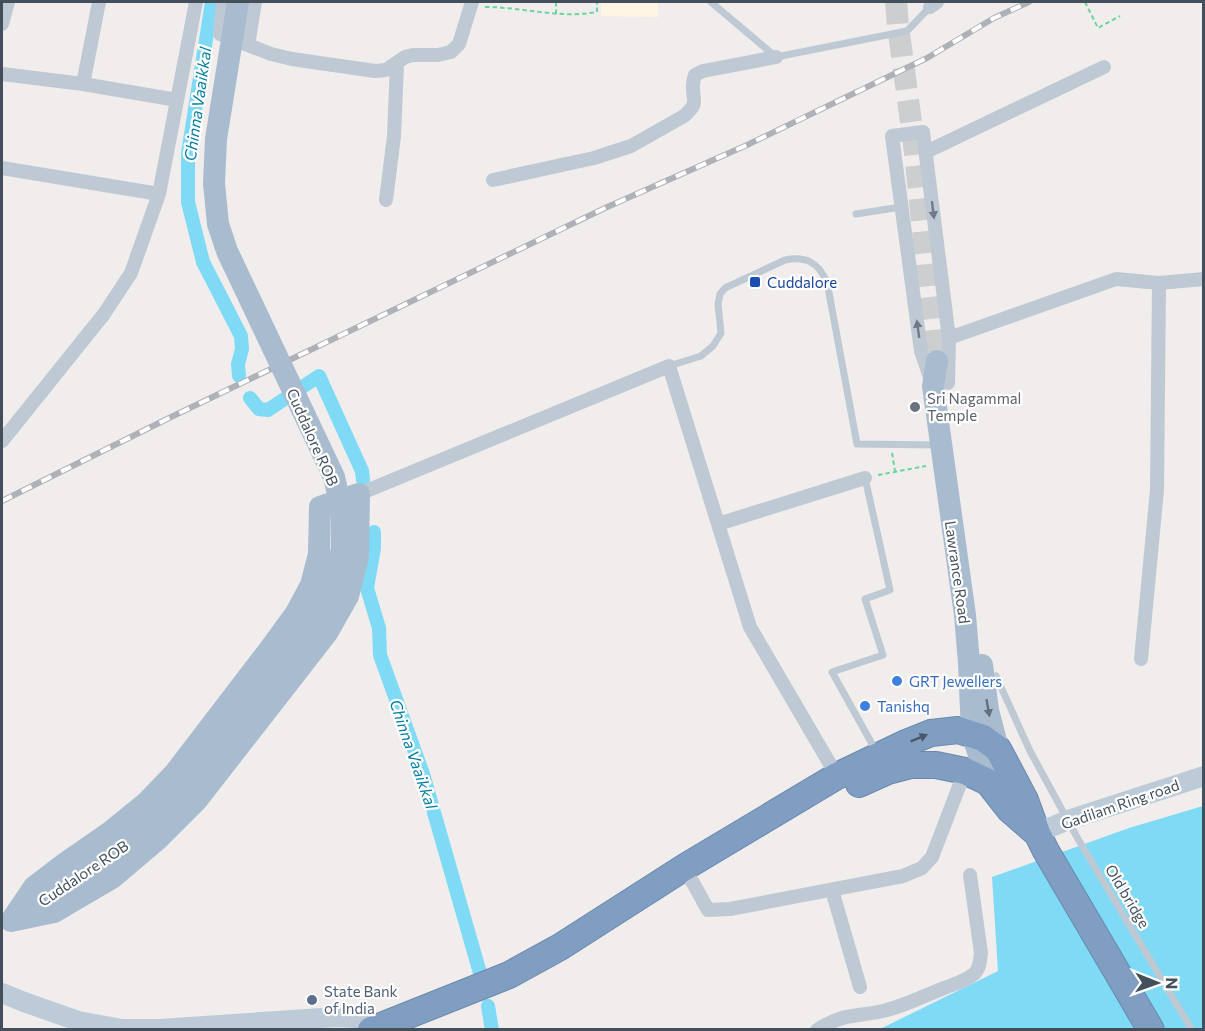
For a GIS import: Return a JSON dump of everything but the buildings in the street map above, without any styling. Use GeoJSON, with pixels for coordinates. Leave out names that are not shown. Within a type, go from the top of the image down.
{"type":"FeatureCollection","features":[{"type":"Feature","properties":{"kind":"highway"},"geometry":{"type":"LineString","coordinates":[[376,1028],[508,975],[560,947],[685,867],[837,776],[931,733],[958,730],[983,738],[998,749],[1025,800],[1041,842],[1151,1029]]}},
{"type":"Feature","properties":{"kind":"highway"},"geometry":{"type":"LineString","coordinates":[[414,1029],[507,989],[832,797],[888,771],[911,765],[936,765],[965,771],[988,782],[1010,810],[1041,842]]}},
{"type":"Feature","properties":{"kind":"main road","name":"Cuddalore ROB"},"geometry":{"type":"LineString","coordinates":[[6,923],[130,842],[177,797],[302,639],[334,582],[342,549],[342,511],[334,477],[227,251],[218,224],[214,183],[216,139],[238,2]]}},
{"type":"Feature","properties":{"kind":"main road","name":"Lawrance Road"},"geometry":{"type":"LineString","coordinates":[[941,351],[942,454],[965,615],[972,734],[988,782]]}},
{"type":"Feature","properties":{"kind":"main road","name":"Lawrance Road"},"geometry":{"type":"LineString","coordinates":[[940,385],[988,710],[998,749]]}},
{"type":"Feature","properties":{"kind":"main road"},"geometry":{"type":"LineString","coordinates":[[359,494],[358,557],[348,596],[327,633],[197,800],[158,839],[112,878],[54,912],[6,923],[34,887],[110,832],[147,802],[174,774],[296,613],[311,585],[319,554],[320,507],[359,494]]}},
{"type":"Feature","properties":{"kind":"street"},"geometry":{"type":"LineString","coordinates":[[2,24],[8,2]]}},
{"type":"Feature","properties":{"kind":"street"},"geometry":{"type":"LineString","coordinates":[[83,84],[99,2]]}},
{"type":"Feature","properties":{"kind":"street"},"geometry":{"type":"LineString","coordinates":[[2,441],[104,314],[131,273],[159,194],[196,2]]}},
{"type":"Feature","properties":{"kind":"street"},"geometry":{"type":"LineString","coordinates":[[223,2],[220,34],[271,54],[318,64],[375,71],[386,70],[405,57],[451,52],[459,45],[471,4]]}},
{"type":"Feature","properties":{"kind":"street"},"geometry":{"type":"LineString","coordinates":[[249,45],[255,2]]}},
{"type":"Feature","properties":{"kind":"street"},"geometry":{"type":"LineString","coordinates":[[494,180],[594,158],[632,146],[692,110],[695,101],[693,85],[695,75],[703,71],[776,57]]}},
{"type":"Feature","properties":{"kind":"street"},"geometry":{"type":"LineString","coordinates":[[386,200],[394,136],[397,64]]}},
{"type":"Feature","properties":{"kind":"street"},"geometry":{"type":"LineString","coordinates":[[926,152],[1104,67]]}},
{"type":"Feature","properties":{"kind":"street"},"geometry":{"type":"LineString","coordinates":[[2,74],[83,84],[177,100]]}},
{"type":"Feature","properties":{"kind":"street"},"geometry":{"type":"LineString","coordinates":[[940,385],[921,351],[891,136],[923,132],[941,351],[1116,279],[1159,284],[1203,279]]}},
{"type":"Feature","properties":{"kind":"street"},"geometry":{"type":"LineString","coordinates":[[2,168],[159,194]]}},
{"type":"Feature","properties":{"kind":"street"},"geometry":{"type":"LineString","coordinates":[[1141,659],[1157,490],[1159,284]]}},
{"type":"Feature","properties":{"kind":"street"},"geometry":{"type":"LineString","coordinates":[[359,494],[669,366],[750,627],[837,776]]}},
{"type":"Feature","properties":{"kind":"street"},"geometry":{"type":"LineString","coordinates":[[718,524],[865,478]]}},
{"type":"Feature","properties":{"kind":"street"},"geometry":{"type":"LineString","coordinates":[[692,881],[708,910],[730,909],[903,876],[922,868],[932,857],[965,771]]}},
{"type":"Feature","properties":{"kind":"street","name":"Gadilam Ring road"},"geometry":{"type":"LineString","coordinates":[[1041,842],[1068,820],[1203,776]]}},
{"type":"Feature","properties":{"kind":"street"},"geometry":{"type":"LineString","coordinates":[[817,1029],[845,1016],[900,1006],[975,974],[981,953],[970,875]]}},
{"type":"Feature","properties":{"kind":"street"},"geometry":{"type":"LineString","coordinates":[[832,890],[860,987]]}},
{"type":"Feature","properties":{"kind":"street"},"geometry":{"type":"LineString","coordinates":[[2,993],[78,1021],[122,1029],[160,1029],[336,1017],[356,1018],[376,1028]]}},
{"type":"Feature","properties":{"kind":"lane"},"geometry":{"type":"LineString","coordinates":[[711,2],[776,57],[908,31],[933,4]]}},
{"type":"Feature","properties":{"kind":"lane"},"geometry":{"type":"LineString","coordinates":[[856,214],[901,207]]}},
{"type":"Feature","properties":{"kind":"lane"},"geometry":{"type":"LineString","coordinates":[[669,366],[701,356],[713,345],[720,333],[718,304],[720,294],[725,288],[784,260],[795,258],[806,260],[823,272],[827,282],[857,444],[891,444],[942,454]]}},
{"type":"Feature","properties":{"kind":"lane"},"geometry":{"type":"LineString","coordinates":[[865,478],[890,590],[865,599],[883,654],[832,672],[879,756]]}},
{"type":"Feature","properties":{"kind":"lane","name":"Old bridge"},"geometry":{"type":"LineString","coordinates":[[996,676],[1030,751],[1078,839],[1192,1029]]}},
{"type":"Feature","properties":{"kind":"path"},"geometry":{"type":"LineString","coordinates":[[556,2],[556,15]]}},
{"type":"Feature","properties":{"kind":"path"},"geometry":{"type":"LineString","coordinates":[[471,4],[556,15],[582,15],[597,12],[597,2]]}},
{"type":"Feature","properties":{"kind":"path"},"geometry":{"type":"LineString","coordinates":[[1085,2],[1098,28],[1120,16]]}},
{"type":"Feature","properties":{"kind":"path"},"geometry":{"type":"LineString","coordinates":[[891,444],[895,472]]}},
{"type":"Feature","properties":{"kind":"path"},"geometry":{"type":"LineString","coordinates":[[865,478],[895,472],[942,454]]}},
{"type":"Feature","properties":{"kind":"shaded area"},"geometry":{"type":"Polygon","coordinates":[[[601,2],[658,2],[658,17],[601,16],[601,2]]]}},
{"type":"Feature","properties":{"kind":"water"},"geometry":{"type":"Polygon","coordinates":[[[1203,806],[1203,1029],[878,1030],[998,971],[992,877],[1129,828],[1203,806]]]}},
{"type":"Feature","properties":{"kind":"waterway","name":"Chinna Vaaikkal"},"geometry":{"type":"LineString","coordinates":[[212,2],[188,153],[188,202],[203,262],[241,336],[239,376]]}},
{"type":"Feature","properties":{"kind":"waterway","name":"Chinna Vaaikkal"},"geometry":{"type":"LineString","coordinates":[[250,398],[259,409],[268,410],[319,376],[362,471],[363,480]]}},
{"type":"Feature","properties":{"kind":"waterway","name":"Chinna Vaaikkal"},"geometry":{"type":"LineString","coordinates":[[374,532],[374,548],[367,588],[379,628],[380,655],[423,774],[480,973]]}},
{"type":"Feature","properties":{"kind":"waterway","name":"Chinna Vaaikkal"},"geometry":{"type":"LineString","coordinates":[[488,1006],[492,1030]]}},
{"type":"Feature","properties":{"kind":"tunnel"},"geometry":{"type":"LineString","coordinates":[[896,2],[914,144],[936,354]]}},
{"type":"Feature","properties":{"kind":"railway"},"geometry":{"type":"LineString","coordinates":[[2,501],[605,208],[747,145],[927,58],[994,18],[1029,2]]}},
{"type":"Feature","properties":{"kind":"place","name":"Cuddalore"},"geometry":{"type":"Point","coordinates":[755,282]}},
{"type":"Feature","properties":{"kind":"place","name":"Sri Nagammal Temple"},"geometry":{"type":"Point","coordinates":[915,407]}},
{"type":"Feature","properties":{"kind":"place","name":"GRT Jewellers"},"geometry":{"type":"Point","coordinates":[897,681]}},
{"type":"Feature","properties":{"kind":"place","name":"Tanishq"},"geometry":{"type":"Point","coordinates":[865,706]}},
{"type":"Feature","properties":{"kind":"place","name":"State Bank of India"},"geometry":{"type":"Point","coordinates":[312,1000]}}]}
